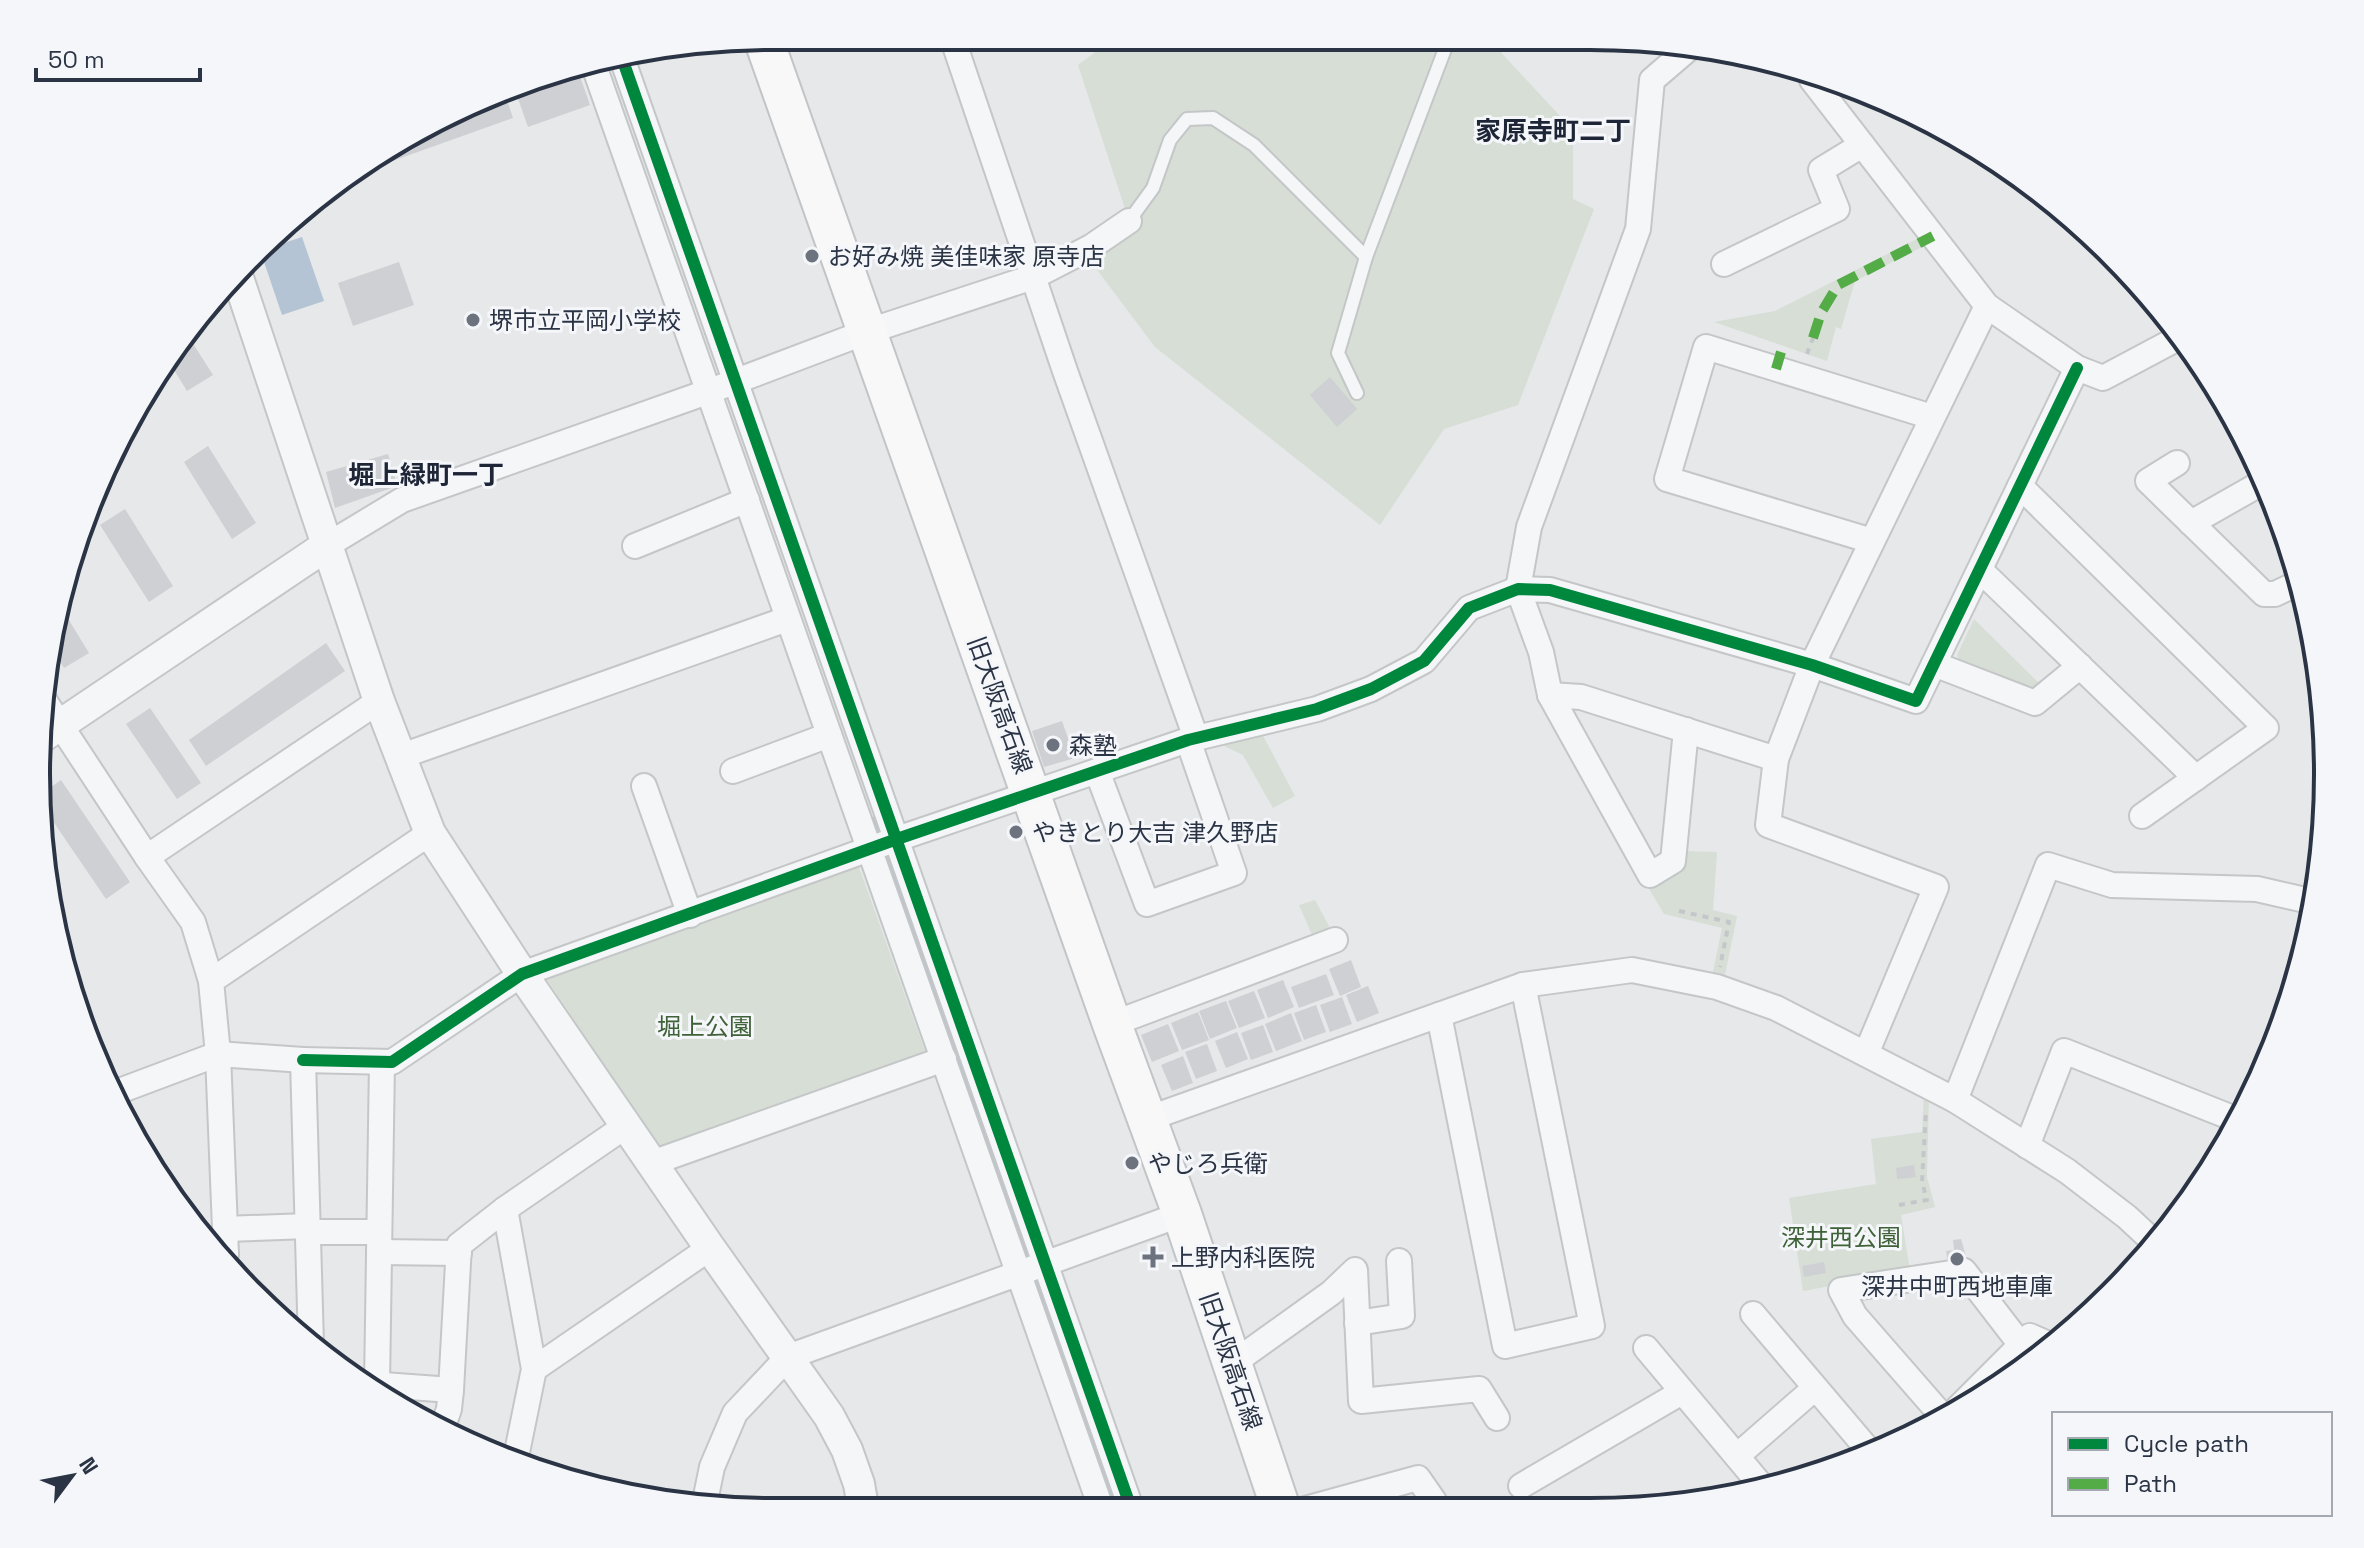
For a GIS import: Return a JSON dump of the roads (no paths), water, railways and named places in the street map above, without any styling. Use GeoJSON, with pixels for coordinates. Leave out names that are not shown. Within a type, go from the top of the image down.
{"type":"FeatureCollection","features":[{"type":"Feature","properties":{"kind":"main road","name":"旧大阪高石線"},"geometry":{"type":"LineString","coordinates":[[767,50],[1182,1214],[1277,1498]]}},
{"type":"Feature","properties":{"kind":"street"},"geometry":{"type":"LineString","coordinates":[[956,50],[1192,739],[1234,873],[1147,904],[1097,771]]}},
{"type":"Feature","properties":{"kind":"street"},"geometry":{"type":"LineString","coordinates":[[1680,56],[1652,80],[1638,229],[1529,527],[1518,589],[1541,652],[1550,695],[1650,875],[1673,861],[1686,730]]}},
{"type":"Feature","properties":{"kind":"street"},"geometry":{"type":"LineString","coordinates":[[625,66],[723,385],[747,500],[787,619],[944,1059],[1127,1498]]}},
{"type":"Feature","properties":{"kind":"street"},"geometry":{"type":"LineString","coordinates":[[597,73],[723,385],[896,839],[1032,1268],[1098,1498]]}},
{"type":"Feature","properties":{"kind":"street"},"geometry":{"type":"LineString","coordinates":[[1817,86],[1987,306],[2077,368],[2103,378],[2171,342]]}},
{"type":"Feature","properties":{"kind":"street"},"geometry":{"type":"LineString","coordinates":[[1724,264],[1837,209],[1821,170],[1862,145]]}},
{"type":"Feature","properties":{"kind":"street"},"geometry":{"type":"LineString","coordinates":[[53,718],[402,500],[866,332],[1033,277],[1091,247],[1129,221]]}},
{"type":"Feature","properties":{"kind":"street"},"geometry":{"type":"LineString","coordinates":[[240,286],[379,701],[430,833],[522,974],[829,1416],[847,1450],[861,1498]]}},
{"type":"Feature","properties":{"kind":"street"},"geometry":{"type":"LineString","coordinates":[[1866,1054],[1936,887],[1768,825],[1776,759],[1812,665],[1987,306]]}},
{"type":"Feature","properties":{"kind":"street"},"geometry":{"type":"LineString","coordinates":[[1872,541],[1667,479],[1706,347],[1932,417]]}},
{"type":"Feature","properties":{"kind":"street"},"geometry":{"type":"LineString","coordinates":[[123,1090],[218,1054],[392,1062],[522,974],[896,839],[1192,739],[1317,709],[1371,689],[1424,661],[1469,608],[1518,589],[1550,590],[1812,665],[1916,701],[2077,368]]}},
{"type":"Feature","properties":{"kind":"street"},"geometry":{"type":"LineString","coordinates":[[2177,463],[2148,481],[2264,594],[2275,594],[2289,587]]}},
{"type":"Feature","properties":{"kind":"street"},"geometry":{"type":"LineString","coordinates":[[2020,486],[2266,728],[2142,816]]}},
{"type":"Feature","properties":{"kind":"street"},"geometry":{"type":"LineString","coordinates":[[2191,523],[2254,487]]}},
{"type":"Feature","properties":{"kind":"street"},"geometry":{"type":"LineString","coordinates":[[635,546],[747,500]]}},
{"type":"Feature","properties":{"kind":"street"},"geometry":{"type":"LineString","coordinates":[[1980,570],[2196,778]]}},
{"type":"Feature","properties":{"kind":"street"},"geometry":{"type":"LineString","coordinates":[[399,757],[787,619]]}},
{"type":"Feature","properties":{"kind":"street"},"geometry":{"type":"LineString","coordinates":[[1934,664],[2035,703],[2080,666]]}},
{"type":"Feature","properties":{"kind":"street"},"geometry":{"type":"LineString","coordinates":[[1550,695],[1581,697],[1776,759]]}},
{"type":"Feature","properties":{"kind":"street"},"geometry":{"type":"LineString","coordinates":[[147,857],[379,701]]}},
{"type":"Feature","properties":{"kind":"street"},"geometry":{"type":"LineString","coordinates":[[52,727],[193,922],[211,981],[218,1054],[225,1242],[308,1229],[459,1253]]}},
{"type":"Feature","properties":{"kind":"street"},"geometry":{"type":"LineString","coordinates":[[733,771],[829,735]]}},
{"type":"Feature","properties":{"kind":"street"},"geometry":{"type":"LineString","coordinates":[[644,786],[690,915]]}},
{"type":"Feature","properties":{"kind":"street"},"geometry":{"type":"LineString","coordinates":[[211,981],[430,833]]}},
{"type":"Feature","properties":{"kind":"street"},"geometry":{"type":"LineString","coordinates":[[1955,1100],[2048,865],[2112,885],[2257,889],[2303,899]]}},
{"type":"Feature","properties":{"kind":"street"},"geometry":{"type":"LineString","coordinates":[[1112,1024],[1335,940]]}},
{"type":"Feature","properties":{"kind":"street"},"geometry":{"type":"LineString","coordinates":[[1147,1119],[1523,985],[1632,970],[1717,987],[1776,1008],[1866,1054],[1955,1100],[2067,1171],[2147,1236]]}},
{"type":"Feature","properties":{"kind":"street"},"geometry":{"type":"LineString","coordinates":[[1439,1015],[1505,1346],[1592,1326],[1523,985]]}},
{"type":"Feature","properties":{"kind":"street"},"geometry":{"type":"LineString","coordinates":[[2027,1146],[2064,1051],[2225,1115]]}},
{"type":"Feature","properties":{"kind":"street"},"geometry":{"type":"LineString","coordinates":[[652,1163],[944,1059]]}},
{"type":"Feature","properties":{"kind":"street"},"geometry":{"type":"LineString","coordinates":[[303,1060],[311,1329]]}},
{"type":"Feature","properties":{"kind":"street"},"geometry":{"type":"LineString","coordinates":[[374,1377],[382,1062]]}},
{"type":"Feature","properties":{"kind":"street"},"geometry":{"type":"LineString","coordinates":[[446,1419],[451,1390],[459,1245],[505,1209],[627,1125]]}},
{"type":"Feature","properties":{"kind":"street"},"geometry":{"type":"LineString","coordinates":[[505,1209],[534,1369],[517,1451]]}},
{"type":"Feature","properties":{"kind":"street"},"geometry":{"type":"LineString","coordinates":[[706,1494],[712,1467],[735,1413],[788,1357],[1182,1214]]}},
{"type":"Feature","properties":{"kind":"street"},"geometry":{"type":"LineString","coordinates":[[534,1369],[710,1248]]}},
{"type":"Feature","properties":{"kind":"street"},"geometry":{"type":"LineString","coordinates":[[1357,1323],[1402,1316],[1399,1261]]}},
{"type":"Feature","properties":{"kind":"street"},"geometry":{"type":"LineString","coordinates":[[1232,1364],[1331,1293],[1355,1270],[1361,1401],[1479,1389],[1497,1418]]}},
{"type":"Feature","properties":{"kind":"street"},"geometry":{"type":"LineString","coordinates":[[1936,1409],[1855,1316],[1841,1290],[1964,1271],[2021,1345]]}},
{"type":"Feature","properties":{"kind":"street"},"geometry":{"type":"LineString","coordinates":[[1753,1314],[1864,1444]]}},
{"type":"Feature","properties":{"kind":"street"},"geometry":{"type":"LineString","coordinates":[[1998,1372],[2030,1336],[2040,1340]]}},
{"type":"Feature","properties":{"kind":"street"},"geometry":{"type":"LineString","coordinates":[[1646,1348],[1737,1456],[1752,1479]]}},
{"type":"Feature","properties":{"kind":"street"},"geometry":{"type":"LineString","coordinates":[[386,1385],[451,1390]]}},
{"type":"Feature","properties":{"kind":"street"},"geometry":{"type":"LineString","coordinates":[[1737,1456],[1815,1388]]}},
{"type":"Feature","properties":{"kind":"street"},"geometry":{"type":"LineString","coordinates":[[1521,1486],[1682,1392]]}},
{"type":"Feature","properties":{"kind":"street"},"geometry":{"type":"LineString","coordinates":[[1345,1498],[1418,1478],[1432,1498]]}},
{"type":"Feature","properties":{"kind":"lane"},"geometry":{"type":"LineString","coordinates":[[1357,393],[1338,353],[1366,257],[1445,50]]}},
{"type":"Feature","properties":{"kind":"lane"},"geometry":{"type":"LineString","coordinates":[[1129,221],[1153,188],[1170,140],[1187,119],[1213,118],[1254,145],[1366,257]]}},
{"type":"Feature","properties":{"kind":"water"},"geometry":{"type":"Polygon","coordinates":[[[302,237],[324,301],[282,315],[264,261],[282,244],[302,237]]]}},
{"type":"Feature","properties":{"kind":"waterway"},"geometry":{"type":"LineString","coordinates":[[882,835],[1112,1498]]}},
{"type":"Feature","properties":{"kind":"place","name":"お好み焼 美佳味家 原寺店"},"geometry":{"type":"Point","coordinates":[812,256]}},
{"type":"Feature","properties":{"kind":"place","name":"堺市立平岡小学校"},"geometry":{"type":"Point","coordinates":[473,320]}},
{"type":"Feature","properties":{"kind":"place","name":"森塾"},"geometry":{"type":"Point","coordinates":[1053,745]}},
{"type":"Feature","properties":{"kind":"place","name":"やきとり大吉 津久野店"},"geometry":{"type":"Point","coordinates":[1016,832]}},
{"type":"Feature","properties":{"kind":"place","name":"やじろ兵衛"},"geometry":{"type":"Point","coordinates":[1132,1163]}},
{"type":"Feature","properties":{"kind":"place","name":"上野内科医院"},"geometry":{"type":"Point","coordinates":[1153,1257]}},
{"type":"Feature","properties":{"kind":"place","name":"深井中町西地車庫"},"geometry":{"type":"Point","coordinates":[1957,1259]}},
{"type":"Feature","properties":{"kind":"district","name":"家原寺町二丁"},"geometry":{"type":"Point","coordinates":[1553,131]}},
{"type":"Feature","properties":{"kind":"district","name":"堀上緑町一丁"},"geometry":{"type":"Point","coordinates":[426,475]}},
{"type":"Feature","properties":{"kind":"park label","name":"堀上公園"},"geometry":{"type":"Point","coordinates":[705,1026]}},
{"type":"Feature","properties":{"kind":"park label","name":"深井西公園"},"geometry":{"type":"Point","coordinates":[1841,1237]}}]}
